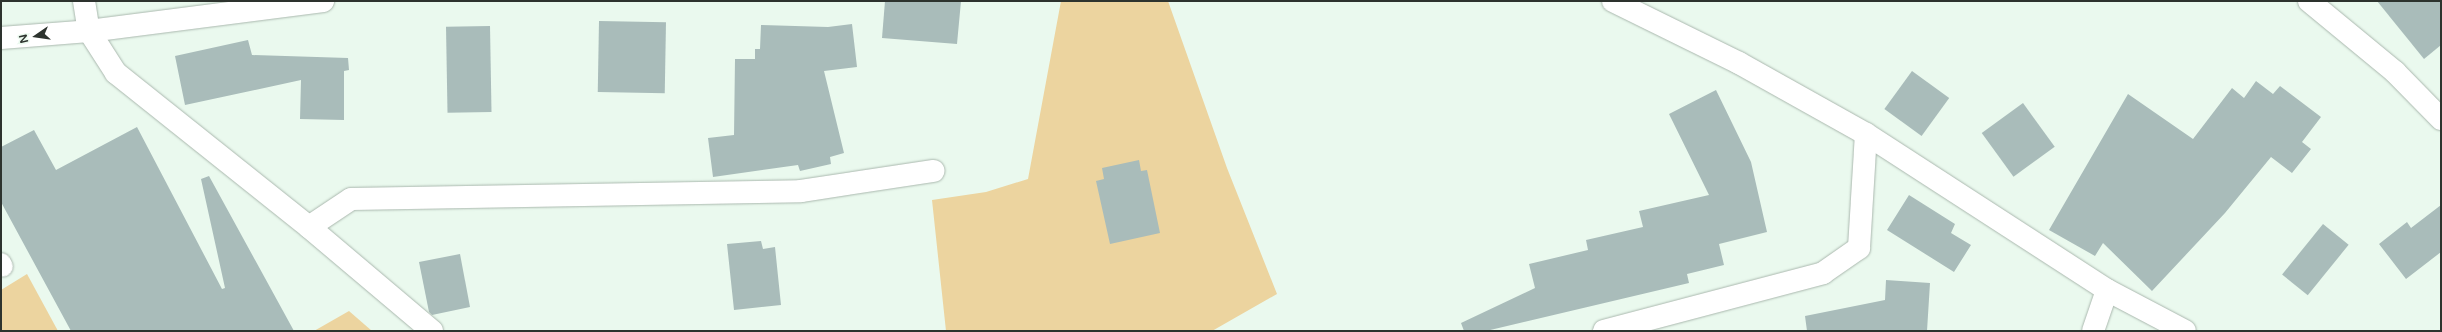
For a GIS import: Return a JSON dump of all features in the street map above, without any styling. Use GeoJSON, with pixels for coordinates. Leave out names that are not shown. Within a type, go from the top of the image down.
{"type":"FeatureCollection","features":[{"type":"Feature","properties":{"kind":"street"},"geometry":{"type":"LineString","coordinates":[[84,1],[89,31],[116,73],[309,227],[432,331]]}},
{"type":"Feature","properties":{"kind":"street"},"geometry":{"type":"LineString","coordinates":[[1,38],[89,31],[323,1]]}},
{"type":"Feature","properties":{"kind":"street"},"geometry":{"type":"LineString","coordinates":[[1613,1],[1739,63],[1866,134],[2107,290],[2185,331]]}},
{"type":"Feature","properties":{"kind":"street"},"geometry":{"type":"LineString","coordinates":[[2309,1],[2395,72],[2441,119]]}},
{"type":"Feature","properties":{"kind":"street"},"geometry":{"type":"LineString","coordinates":[[1604,331],[1823,273],[1859,248],[1866,134]]}},
{"type":"Feature","properties":{"kind":"street"},"geometry":{"type":"LineString","coordinates":[[309,227],[351,199],[801,191],[934,171]]}},
{"type":"Feature","properties":{"kind":"street"},"geometry":{"type":"LineString","coordinates":[[2093,331],[2107,290]]}},
{"type":"Feature","properties":{"kind":"shaded area"},"geometry":{"type":"Polygon","coordinates":[[[1061,1],[1168,1],[1227,168],[1277,294],[1212,331],[946,331],[932,200],[986,192],[1028,179],[1061,1]]]}},
{"type":"Feature","properties":{"kind":"shaded area"},"geometry":{"type":"Polygon","coordinates":[[[27,274],[58,331],[1,331],[1,290],[27,274]]]}},
{"type":"Feature","properties":{"kind":"shaded area"},"geometry":{"type":"Polygon","coordinates":[[[349,311],[372,331],[314,331],[349,311]]]}},
{"type":"Feature","properties":{"kind":"building"},"geometry":{"type":"Polygon","coordinates":[[[885,1],[961,1],[957,44],[882,38],[885,1]]]}},
{"type":"Feature","properties":{"kind":"building"},"geometry":{"type":"Polygon","coordinates":[[[2377,1],[2441,1],[2441,45],[2424,59],[2377,1]]]}},
{"type":"Feature","properties":{"kind":"building"},"geometry":{"type":"Polygon","coordinates":[[[599,21],[666,22],[665,93],[598,92],[599,21]]]}},
{"type":"Feature","properties":{"kind":"building"},"geometry":{"type":"Polygon","coordinates":[[[852,24],[857,67],[824,71],[844,153],[830,157],[831,164],[800,171],[798,165],[713,177],[708,138],[734,135],[735,59],[755,59],[755,49],[760,49],[761,25],[828,27],[852,24]]]}},
{"type":"Feature","properties":{"kind":"building"},"geometry":{"type":"Polygon","coordinates":[[[490,26],[492,112],[448,113],[446,27],[490,26]]]}},
{"type":"Feature","properties":{"kind":"building"},"geometry":{"type":"Polygon","coordinates":[[[248,40],[252,55],[348,58],[349,70],[344,71],[344,120],[300,119],[301,80],[185,105],[175,56],[248,40]]]}},
{"type":"Feature","properties":{"kind":"building"},"geometry":{"type":"Polygon","coordinates":[[[1912,71],[1949,98],[1922,136],[1884,109],[1912,71]]]}},
{"type":"Feature","properties":{"kind":"building"},"geometry":{"type":"Polygon","coordinates":[[[2256,81],[2273,94],[2280,86],[2321,117],[2302,142],[2311,149],[2292,173],[2271,157],[2225,213],[2152,291],[2103,243],[2095,256],[2049,230],[2128,94],[2193,139],[2232,88],[2244,98],[2256,81]]]}},
{"type":"Feature","properties":{"kind":"building"},"geometry":{"type":"Polygon","coordinates":[[[1716,90],[1751,162],[1767,232],[1719,244],[1724,265],[1687,274],[1689,283],[1486,331],[1464,331],[1461,323],[1535,288],[1529,264],[1588,250],[1586,240],[1643,227],[1639,211],[1709,195],[1669,114],[1716,90]]]}},
{"type":"Feature","properties":{"kind":"building"},"geometry":{"type":"Polygon","coordinates":[[[2023,103],[2055,147],[2013,177],[1982,133],[2023,103]]]}},
{"type":"Feature","properties":{"kind":"building"},"geometry":{"type":"Polygon","coordinates":[[[137,127],[222,289],[225,288],[201,179],[209,176],[294,331],[71,331],[1,202],[1,147],[34,130],[56,170],[137,127]]]}},
{"type":"Feature","properties":{"kind":"building"},"geometry":{"type":"Polygon","coordinates":[[[1139,160],[1141,171],[1147,170],[1160,233],[1110,244],[1096,181],[1104,179],[1102,168],[1139,160]]]}},
{"type":"Feature","properties":{"kind":"building"},"geometry":{"type":"Polygon","coordinates":[[[1909,195],[1955,224],[1951,233],[1971,245],[1954,272],[1887,230],[1909,195]]]}},
{"type":"Feature","properties":{"kind":"building"},"geometry":{"type":"Polygon","coordinates":[[[2441,205],[2441,252],[2406,279],[2379,244],[2407,222],[2411,228],[2441,205]]]}},
{"type":"Feature","properties":{"kind":"building"},"geometry":{"type":"Polygon","coordinates":[[[2323,224],[2349,245],[2308,295],[2282,275],[2323,224]]]}},
{"type":"Feature","properties":{"kind":"building"},"geometry":{"type":"Polygon","coordinates":[[[761,241],[763,249],[775,247],[781,305],[734,310],[727,244],[761,241]]]}},
{"type":"Feature","properties":{"kind":"building"},"geometry":{"type":"Polygon","coordinates":[[[460,254],[470,307],[432,315],[429,312],[419,262],[460,254]]]}},
{"type":"Feature","properties":{"kind":"building"},"geometry":{"type":"Polygon","coordinates":[[[1886,280],[1930,283],[1927,331],[1807,331],[1805,316],[1885,300],[1886,280]]]}}]}
